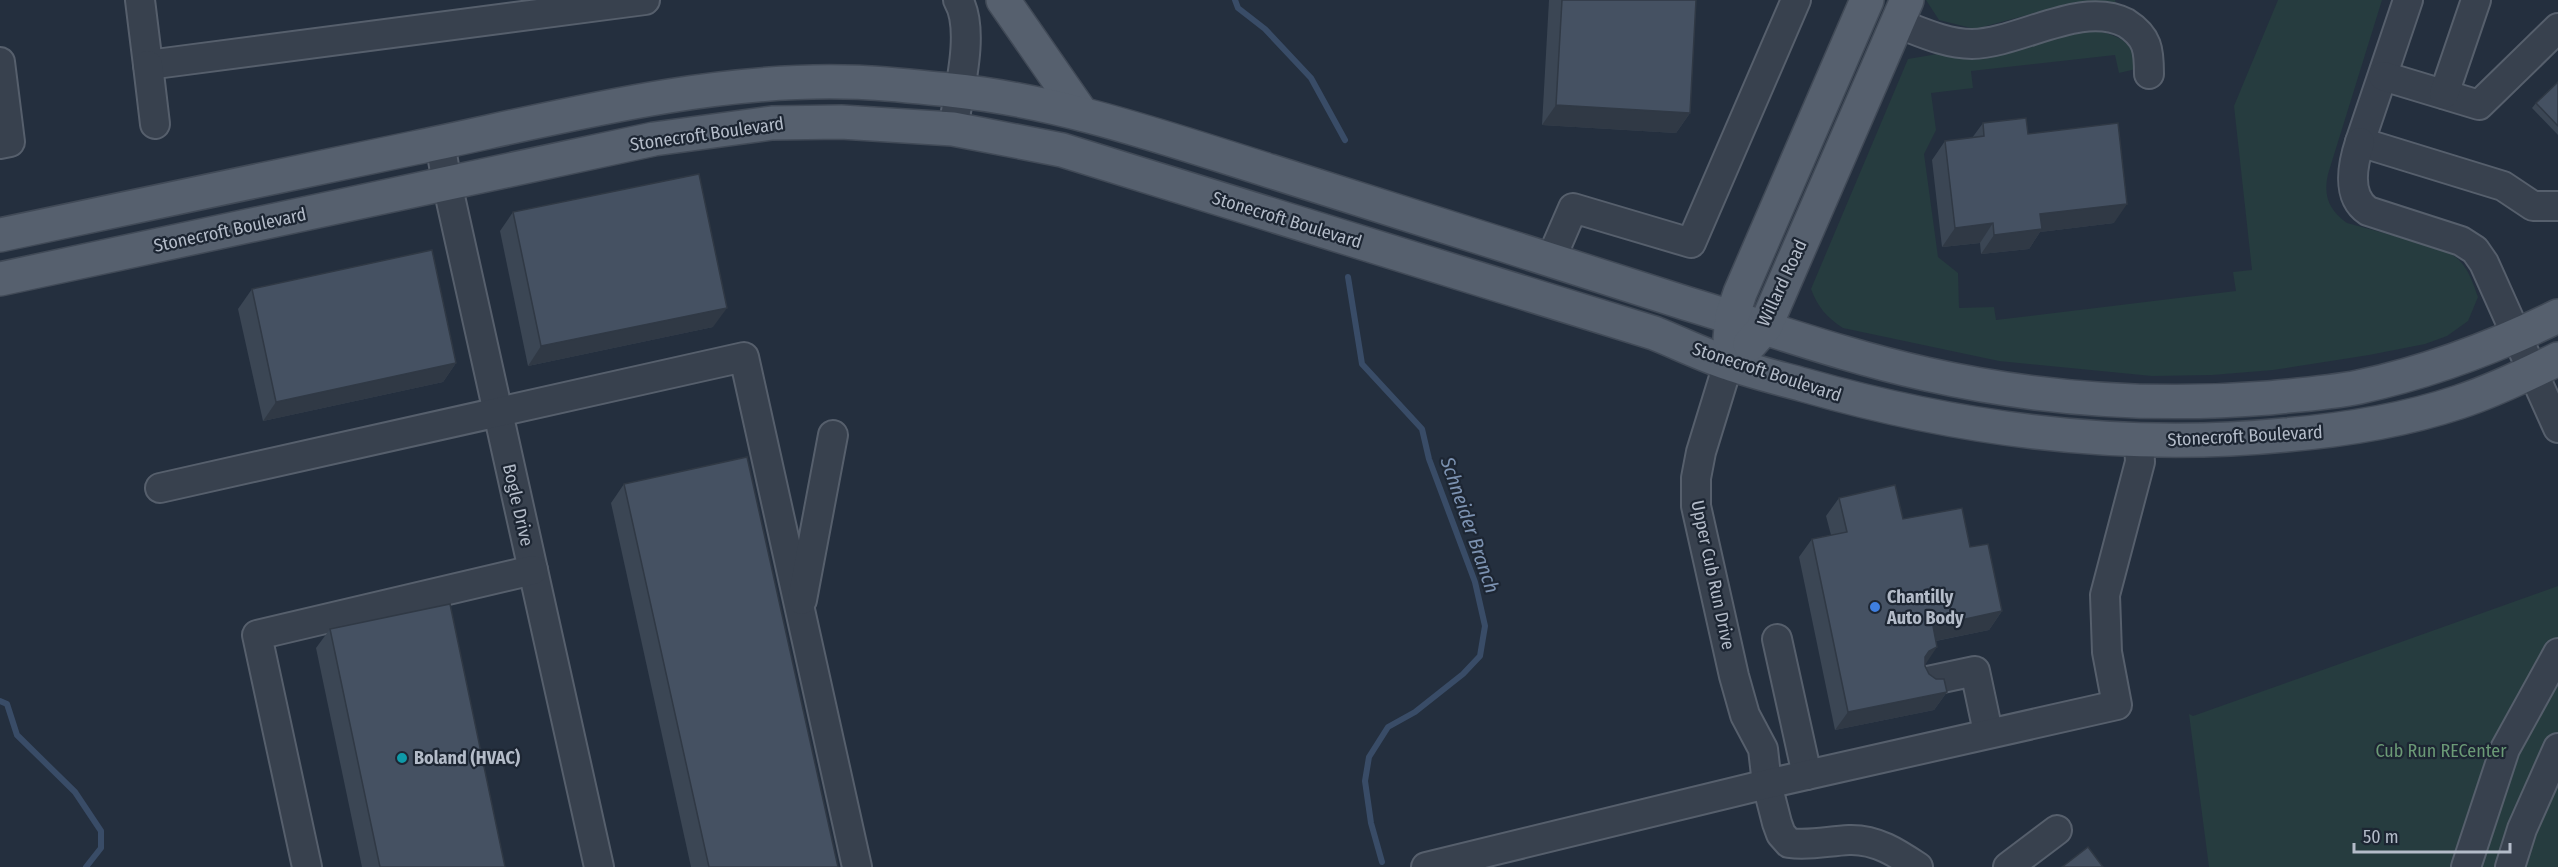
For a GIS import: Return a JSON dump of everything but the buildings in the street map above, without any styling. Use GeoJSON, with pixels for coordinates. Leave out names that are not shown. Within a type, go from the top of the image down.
{"type":"FeatureCollection","features":[{"type":"Feature","properties":{"kind":"main road"},"geometry":{"type":"LineString","coordinates":[[1003,0],[1082,114]]}},
{"type":"Feature","properties":{"kind":"main road","name":"Willard Road"},"geometry":{"type":"LineString","coordinates":[[1728,364],[1732,317],[1740,293],[1867,0]]}},
{"type":"Feature","properties":{"kind":"main road","name":"Willard Road"},"geometry":{"type":"LineString","coordinates":[[1728,364],[1746,349],[1765,327],[1902,11]]}},
{"type":"Feature","properties":{"kind":"main road","name":"Stonecroft Boulevard"},"geometry":{"type":"LineString","coordinates":[[0,235],[627,104],[754,86],[845,82],[958,91],[1034,103],[1082,114],[1297,179],[1810,343],[1921,373],[1979,385],[2095,400],[2166,402],[2241,400],[2318,394],[2358,387],[2460,358],[2516,336],[2558,316]]}},
{"type":"Feature","properties":{"kind":"main road","name":"Stonecroft Boulevard"},"geometry":{"type":"LineString","coordinates":[[0,279],[654,139],[772,123],[841,122],[953,129],[1062,150],[1654,333],[1728,364],[1873,405],[1938,419],[2081,438],[2139,441],[2237,440],[2349,429],[2408,417],[2461,402],[2545,366]]}},
{"type":"Feature","properties":{"kind":"street"},"geometry":{"type":"LineString","coordinates":[[140,0],[155,124]]}},
{"type":"Feature","properties":{"kind":"street"},"geometry":{"type":"LineString","coordinates":[[148,65],[645,0]]}},
{"type":"Feature","properties":{"kind":"street"},"geometry":{"type":"LineString","coordinates":[[953,129],[967,46],[958,0]]}},
{"type":"Feature","properties":{"kind":"street"},"geometry":{"type":"LineString","coordinates":[[1550,261],[1573,208],[1691,243],[1796,0]]}},
{"type":"Feature","properties":{"kind":"street"},"geometry":{"type":"LineString","coordinates":[[2408,0],[2361,142],[2353,173],[2354,187],[2361,206],[2368,211],[2461,241],[2475,250],[2484,263],[2516,336],[2545,366],[2558,428]]}},
{"type":"Feature","properties":{"kind":"street"},"geometry":{"type":"LineString","coordinates":[[2444,94],[2476,0]]}},
{"type":"Feature","properties":{"kind":"street"},"geometry":{"type":"LineString","coordinates":[[1902,11],[1942,39],[1972,44],[2067,19],[2103,13],[2124,22],[2142,37],[2150,50],[2149,74]]}},
{"type":"Feature","properties":{"kind":"street"},"geometry":{"type":"LineString","coordinates":[[2383,76],[2479,105],[2558,28]]}},
{"type":"Feature","properties":{"kind":"street"},"geometry":{"type":"LineString","coordinates":[[0,62],[10,142],[0,144]]}},
{"type":"Feature","properties":{"kind":"street"},"geometry":{"type":"LineString","coordinates":[[2361,142],[2503,186],[2533,206],[2558,206]]}},
{"type":"Feature","properties":{"kind":"street","name":"Bogle Drive"},"geometry":{"type":"LineString","coordinates":[[440,143],[497,412],[600,867]]}},
{"type":"Feature","properties":{"kind":"street"},"geometry":{"type":"LineString","coordinates":[[160,488],[744,357],[857,867]]}},
{"type":"Feature","properties":{"kind":"street","name":"Upper Cub Run Drive"},"geometry":{"type":"LineString","coordinates":[[1728,364],[1701,452],[1695,492],[1734,676],[1745,715],[1763,749],[1767,784],[1777,824],[1781,834],[1789,843],[1804,845],[1852,840],[1876,843],[1893,850],[1918,867]]}},
{"type":"Feature","properties":{"kind":"street"},"geometry":{"type":"LineString","coordinates":[[800,611],[834,435]]}},
{"type":"Feature","properties":{"kind":"street"},"geometry":{"type":"LineString","coordinates":[[1426,867],[1767,784],[1989,732],[2117,705],[2107,652],[2105,595],[2140,462],[2139,441]]}},
{"type":"Feature","properties":{"kind":"street"},"geometry":{"type":"LineString","coordinates":[[307,867],[257,635],[533,570]]}},
{"type":"Feature","properties":{"kind":"street"},"geometry":{"type":"LineString","coordinates":[[1777,639],[1807,775]]}},
{"type":"Feature","properties":{"kind":"street"},"geometry":{"type":"LineString","coordinates":[[2466,867],[2482,812],[2505,749],[2558,653]]}},
{"type":"Feature","properties":{"kind":"street"},"geometry":{"type":"LineString","coordinates":[[1928,681],[1975,671],[1989,732]]}},
{"type":"Feature","properties":{"kind":"street"},"geometry":{"type":"LineString","coordinates":[[2510,867],[2522,829],[2558,748]]}},
{"type":"Feature","properties":{"kind":"street"},"geometry":{"type":"LineString","coordinates":[[2008,867],[2057,830]]}},
{"type":"Feature","properties":{"kind":"green space"},"geometry":{"type":"Polygon","coordinates":[[[1926,0],[2115,0],[2117,8],[2086,2],[2061,6],[1975,29],[1939,20],[1926,0]]]}},
{"type":"Feature","properties":{"kind":"green space"},"geometry":{"type":"Polygon","coordinates":[[[2278,0],[2382,0],[2328,174],[2327,196],[2332,208],[2347,223],[2443,249],[2462,263],[2478,297],[2468,321],[2447,336],[2425,344],[2369,355],[2273,370],[2212,375],[2152,376],[1999,361],[1843,328],[1827,316],[1820,306],[1811,289],[1908,59],[1938,54],[1956,54],[2026,36],[2077,29],[2100,32],[2121,39],[2138,54],[2136,69],[2119,73],[2115,55],[1971,71],[1973,88],[1931,93],[1936,130],[1924,154],[1938,257],[1958,273],[1959,308],[1994,307],[1996,320],[2236,291],[2233,272],[2252,270],[2234,106],[2278,0]]]}},
{"type":"Feature","properties":{"kind":"green space","name":"Cub Run RECenter"},"geometry":{"type":"Polygon","coordinates":[[[2558,586],[2558,867],[2209,867],[2189,714],[2193,716],[2558,586]]]}},
{"type":"Feature","properties":{"kind":"waterway","name":"Schneider Branch"},"geometry":{"type":"LineString","coordinates":[[1235,0],[1238,8],[1265,29],[1311,78],[1345,140]]}},
{"type":"Feature","properties":{"kind":"waterway","name":"Schneider Branch"},"geometry":{"type":"LineString","coordinates":[[1348,277],[1362,364],[1422,429],[1429,459],[1475,582],[1485,626],[1480,656],[1463,674],[1415,712],[1388,727],[1369,757],[1365,781],[1371,823],[1382,862]]}},
{"type":"Feature","properties":{"kind":"waterway"},"geometry":{"type":"LineString","coordinates":[[0,701],[7,704],[17,735],[75,792],[101,831],[101,848],[86,867]]}},
{"type":"Feature","properties":{"kind":"place","name":"Chantilly Auto Body"},"geometry":{"type":"Point","coordinates":[1875,607]}},
{"type":"Feature","properties":{"kind":"place","name":"Boland (HVAC)"},"geometry":{"type":"Point","coordinates":[402,758]}}]}
